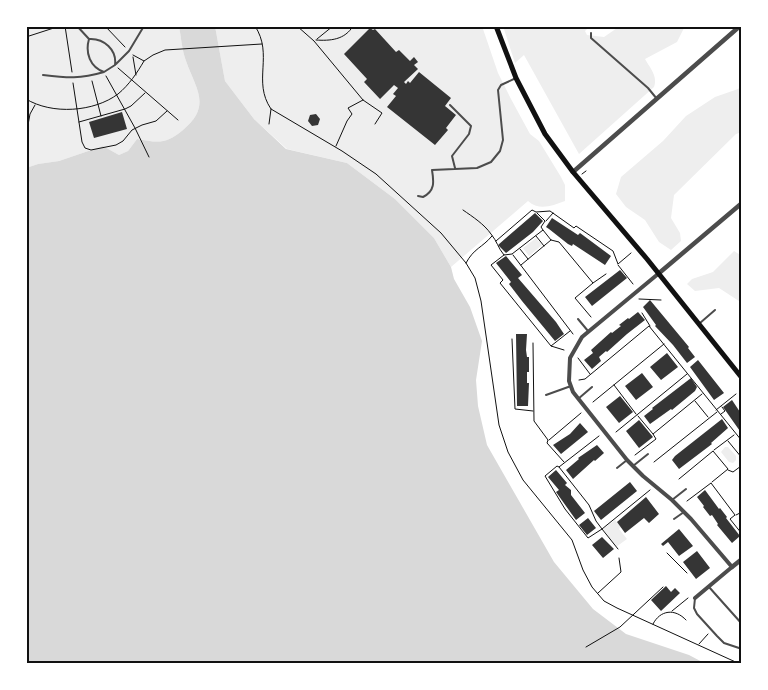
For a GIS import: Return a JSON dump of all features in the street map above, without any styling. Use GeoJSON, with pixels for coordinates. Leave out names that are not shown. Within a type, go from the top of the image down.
{"type":"FeatureCollection","features":[{"type":"Feature","properties":{"kind":"main road"},"geometry":{"type":"LineString","coordinates":[[496,26],[516,78],[545,134],[573,172],[635,244],[742,378]]}},
{"type":"Feature","properties":{"kind":"street"},"geometry":{"type":"LineString","coordinates":[[573,172],[740,26]]}},
{"type":"Feature","properties":{"kind":"street"},"geometry":{"type":"LineString","coordinates":[[732,567],[684,512],[627,460],[578,399],[568,376],[570,358],[576,345],[588,331],[742,203]]}},
{"type":"Feature","properties":{"kind":"street"},"geometry":{"type":"LineString","coordinates":[[694,596],[709,587],[742,559]]}},
{"type":"Feature","properties":{"kind":"lane"},"geometry":{"type":"LineString","coordinates":[[77,26],[89,39],[94,39],[109,46],[116,60],[115,65]]}},
{"type":"Feature","properties":{"kind":"lane"},"geometry":{"type":"LineString","coordinates":[[43,75],[73,79],[104,72],[115,65],[129,51],[144,26]]}},
{"type":"Feature","properties":{"kind":"lane"},"geometry":{"type":"LineString","coordinates":[[591,33],[591,38],[657,98]]}},
{"type":"Feature","properties":{"kind":"lane"},"geometry":{"type":"LineString","coordinates":[[89,39],[87,45],[89,58],[94,65],[104,72]]}},
{"type":"Feature","properties":{"kind":"lane"},"geometry":{"type":"LineString","coordinates":[[418,196],[423,197],[434,186],[432,170],[477,168],[491,162],[500,151],[502,140],[498,90],[501,85],[516,78]]}},
{"type":"Feature","properties":{"kind":"lane"},"geometry":{"type":"LineString","coordinates":[[450,105],[472,126],[469,134],[452,156],[455,168]]}},
{"type":"Feature","properties":{"kind":"lane"},"geometry":{"type":"LineString","coordinates":[[698,324],[715,310]]}},
{"type":"Feature","properties":{"kind":"lane"},"geometry":{"type":"LineString","coordinates":[[578,319],[588,331]]}},
{"type":"Feature","properties":{"kind":"lane"},"geometry":{"type":"LineString","coordinates":[[546,395],[571,386]]}},
{"type":"Feature","properties":{"kind":"lane"},"geometry":{"type":"LineString","coordinates":[[578,399],[592,388]]}},
{"type":"Feature","properties":{"kind":"lane"},"geometry":{"type":"LineString","coordinates":[[633,466],[648,454]]}},
{"type":"Feature","properties":{"kind":"lane"},"geometry":{"type":"LineString","coordinates":[[617,468],[627,460]]}},
{"type":"Feature","properties":{"kind":"lane"},"geometry":{"type":"LineString","coordinates":[[672,500],[686,489]]}},
{"type":"Feature","properties":{"kind":"lane"},"geometry":{"type":"LineString","coordinates":[[674,519],[684,512]]}},
{"type":"Feature","properties":{"kind":"lane"},"geometry":{"type":"LineString","coordinates":[[709,587],[742,624]]}},
{"type":"Feature","properties":{"kind":"lane"},"geometry":{"type":"LineString","coordinates":[[694,596],[694,608],[711,630],[724,643],[742,649]]}},
{"type":"Feature","properties":{"kind":"path"},"geometry":{"type":"LineString","coordinates":[[26,37],[60,26]]}},
{"type":"Feature","properties":{"kind":"path"},"geometry":{"type":"LineString","coordinates":[[65,26],[82,142],[85,148],[91,150],[116,145],[124,141],[132,130],[156,121],[167,111]]}},
{"type":"Feature","properties":{"kind":"path"},"geometry":{"type":"LineString","coordinates":[[105,26],[133,56],[144,61]]}},
{"type":"Feature","properties":{"kind":"path"},"geometry":{"type":"LineString","coordinates":[[255,26],[260,34],[265,58],[262,90],[271,109],[336,147],[376,174],[446,238],[466,264],[474,278],[483,308],[499,425],[504,442],[523,480],[572,540],[587,580],[597,594],[609,604],[740,664]]}},
{"type":"Feature","properties":{"kind":"path"},"geometry":{"type":"LineString","coordinates":[[297,26],[315,40],[363,100],[382,113],[374,124]]}},
{"type":"Feature","properties":{"kind":"path"},"geometry":{"type":"LineString","coordinates":[[315,40],[334,26]]}},
{"type":"Feature","properties":{"kind":"path"},"geometry":{"type":"LineString","coordinates":[[315,40],[327,41],[338,38],[350,32],[352,26]]}},
{"type":"Feature","properties":{"kind":"path"},"geometry":{"type":"LineString","coordinates":[[26,99],[51,108],[77,109],[98,105],[117,95],[136,75],[144,61],[159,53],[221,46],[263,44]]}},
{"type":"Feature","properties":{"kind":"path"},"geometry":{"type":"LineString","coordinates":[[133,56],[136,75]]}},
{"type":"Feature","properties":{"kind":"path"},"geometry":{"type":"LineString","coordinates":[[115,65],[178,120]]}},
{"type":"Feature","properties":{"kind":"path"},"geometry":{"type":"LineString","coordinates":[[104,72],[149,157]]}},
{"type":"Feature","properties":{"kind":"path"},"geometry":{"type":"LineString","coordinates":[[91,76],[101,117]]}},
{"type":"Feature","properties":{"kind":"path"},"geometry":{"type":"LineString","coordinates":[[79,122],[125,109],[146,92]]}},
{"type":"Feature","properties":{"kind":"path"},"geometry":{"type":"LineString","coordinates":[[336,147],[346,121],[352,114],[348,108],[363,100]]}},
{"type":"Feature","properties":{"kind":"path"},"geometry":{"type":"LineString","coordinates":[[28,125],[30,114],[36,104]]}},
{"type":"Feature","properties":{"kind":"path"},"geometry":{"type":"LineString","coordinates":[[269,124],[271,109]]}},
{"type":"Feature","properties":{"kind":"path"},"geometry":{"type":"LineString","coordinates":[[463,210],[483,224],[493,235],[498,248],[504,255]]}},
{"type":"Feature","properties":{"kind":"path"},"geometry":{"type":"LineString","coordinates":[[495,242],[532,210],[536,212],[550,211],[613,251],[618,264],[633,284]]}},
{"type":"Feature","properties":{"kind":"path"},"geometry":{"type":"LineString","coordinates":[[536,212],[545,221]]}},
{"type":"Feature","properties":{"kind":"path"},"geometry":{"type":"LineString","coordinates":[[553,213],[541,227],[551,240],[560,242],[593,283]]}},
{"type":"Feature","properties":{"kind":"path"},"geometry":{"type":"LineString","coordinates":[[543,230],[520,249],[512,254],[504,255],[491,265],[503,280],[500,282],[551,346],[564,350]]}},
{"type":"Feature","properties":{"kind":"path"},"geometry":{"type":"LineString","coordinates":[[466,264],[472,252],[486,243],[493,235]]}},
{"type":"Feature","properties":{"kind":"path"},"geometry":{"type":"LineString","coordinates":[[536,236],[544,246]]}},
{"type":"Feature","properties":{"kind":"path"},"geometry":{"type":"LineString","coordinates":[[521,265],[551,240]]}},
{"type":"Feature","properties":{"kind":"path"},"geometry":{"type":"LineString","coordinates":[[520,249],[528,259]]}},
{"type":"Feature","properties":{"kind":"path"},"geometry":{"type":"LineString","coordinates":[[618,264],[631,253]]}},
{"type":"Feature","properties":{"kind":"path"},"geometry":{"type":"LineString","coordinates":[[512,254],[574,334]]}},
{"type":"Feature","properties":{"kind":"path"},"geometry":{"type":"LineString","coordinates":[[591,317],[575,298],[606,274]]}},
{"type":"Feature","properties":{"kind":"path"},"geometry":{"type":"LineString","coordinates":[[640,299],[661,300]]}},
{"type":"Feature","properties":{"kind":"path"},"geometry":{"type":"LineString","coordinates":[[642,313],[649,322],[649,326],[742,442]]}},
{"type":"Feature","properties":{"kind":"path"},"geometry":{"type":"LineString","coordinates":[[579,380],[585,378],[649,326]]}},
{"type":"Feature","properties":{"kind":"path"},"geometry":{"type":"LineString","coordinates":[[551,346],[571,330]]}},
{"type":"Feature","properties":{"kind":"path"},"geometry":{"type":"LineString","coordinates":[[512,339],[515,409],[534,412]]}},
{"type":"Feature","properties":{"kind":"path"},"geometry":{"type":"LineString","coordinates":[[533,343],[534,421],[564,463]]}},
{"type":"Feature","properties":{"kind":"path"},"geometry":{"type":"LineString","coordinates":[[592,402],[664,344]]}},
{"type":"Feature","properties":{"kind":"path"},"geometry":{"type":"LineString","coordinates":[[578,358],[590,374]]}},
{"type":"Feature","properties":{"kind":"path"},"geometry":{"type":"LineString","coordinates":[[616,432],[688,374]]}},
{"type":"Feature","properties":{"kind":"path"},"geometry":{"type":"LineString","coordinates":[[614,385],[656,439],[635,455]]}},
{"type":"Feature","properties":{"kind":"path"},"geometry":{"type":"LineString","coordinates":[[653,434],[702,394]]}},
{"type":"Feature","properties":{"kind":"path"},"geometry":{"type":"LineString","coordinates":[[654,462],[736,394]]}},
{"type":"Feature","properties":{"kind":"path"},"geometry":{"type":"LineString","coordinates":[[695,400],[709,418]]}},
{"type":"Feature","properties":{"kind":"path"},"geometry":{"type":"LineString","coordinates":[[720,415],[725,410],[721,406]]}},
{"type":"Feature","properties":{"kind":"path"},"geometry":{"type":"LineString","coordinates":[[548,440],[581,413]]}},
{"type":"Feature","properties":{"kind":"path"},"geometry":{"type":"LineString","coordinates":[[678,479],[736,434]]}},
{"type":"Feature","properties":{"kind":"path"},"geometry":{"type":"LineString","coordinates":[[599,436],[545,476],[565,509],[588,538],[650,490]]}},
{"type":"Feature","properties":{"kind":"path"},"geometry":{"type":"LineString","coordinates":[[713,451],[728,470],[733,472],[741,466],[742,459],[727,440]]}},
{"type":"Feature","properties":{"kind":"path"},"geometry":{"type":"LineString","coordinates":[[559,467],[589,505],[596,522],[618,549]]}},
{"type":"Feature","properties":{"kind":"path"},"geometry":{"type":"LineString","coordinates":[[688,501],[728,470]]}},
{"type":"Feature","properties":{"kind":"path"},"geometry":{"type":"LineString","coordinates":[[711,482],[735,515]]}},
{"type":"Feature","properties":{"kind":"path"},"geometry":{"type":"LineString","coordinates":[[742,512],[730,519],[742,534]]}},
{"type":"Feature","properties":{"kind":"path"},"geometry":{"type":"LineString","coordinates":[[667,554],[687,573]]}},
{"type":"Feature","properties":{"kind":"path"},"geometry":{"type":"LineString","coordinates":[[597,594],[621,572],[619,558]]}},
{"type":"Feature","properties":{"kind":"path"},"geometry":{"type":"LineString","coordinates":[[586,647],[620,628],[664,587]]}},
{"type":"Feature","properties":{"kind":"path"},"geometry":{"type":"LineString","coordinates":[[652,624],[660,615],[671,611],[694,596]]}},
{"type":"Feature","properties":{"kind":"path"},"geometry":{"type":"LineString","coordinates":[[671,611],[680,614],[686,620]]}},
{"type":"Feature","properties":{"kind":"path"},"geometry":{"type":"LineString","coordinates":[[699,644],[711,630]]}},
{"type":"Feature","properties":{"kind":"shaded area"},"geometry":{"type":"Polygon","coordinates":[[[26,26],[179,26],[185,57],[199,97],[197,113],[183,130],[167,140],[157,142],[137,139],[128,151],[119,155],[103,146],[59,161],[26,168],[26,26]]]}},
{"type":"Feature","properties":{"kind":"shaded area"},"geometry":{"type":"Polygon","coordinates":[[[179,26],[215,26],[225,81],[254,119],[286,149],[347,163],[395,199],[434,238],[451,267],[454,279],[470,307],[482,341],[476,380],[478,406],[487,445],[554,562],[593,609],[626,634],[689,655],[706,664],[26,664],[26,168],[59,161],[103,146],[119,155],[128,151],[137,139],[162,141],[172,138],[183,130],[197,113],[199,97],[185,57],[179,26]]]}},
{"type":"Feature","properties":{"kind":"shaded area"},"geometry":{"type":"Polygon","coordinates":[[[215,26],[482,26],[498,73],[511,99],[530,134],[539,141],[565,185],[565,201],[541,207],[528,201],[451,267],[434,238],[395,199],[347,163],[287,149],[254,119],[225,81],[215,26]]]}},
{"type":"Feature","properties":{"kind":"shaded area"},"geometry":{"type":"Polygon","coordinates":[[[503,26],[590,26],[585,31],[587,35],[604,37],[620,26],[685,26],[677,42],[645,59],[655,79],[654,87],[579,154],[524,55],[515,63],[503,26]]]}},
{"type":"Feature","properties":{"kind":"shaded area"},"geometry":{"type":"Polygon","coordinates":[[[742,86],[742,132],[736,134],[674,195],[671,218],[680,233],[681,241],[671,250],[659,242],[645,220],[626,207],[616,194],[621,177],[663,141],[686,116],[715,97],[742,86]]]}},
{"type":"Feature","properties":{"kind":"shaded area"},"geometry":{"type":"Polygon","coordinates":[[[536,238],[542,245],[529,256],[523,248],[536,238]]]}},
{"type":"Feature","properties":{"kind":"shaded area"},"geometry":{"type":"Polygon","coordinates":[[[734,251],[742,256],[742,303],[719,288],[695,291],[687,284],[692,279],[713,272],[734,251]]]}},
{"type":"Feature","properties":{"kind":"shaded area"},"geometry":{"type":"Polygon","coordinates":[[[725,447],[728,447],[736,456],[736,460],[733,463],[729,462],[721,452],[725,447]]]}},
{"type":"Feature","properties":{"kind":"shaded area"},"geometry":{"type":"Polygon","coordinates":[[[615,520],[627,539],[616,547],[603,529],[615,520]]]}},
{"type":"Feature","properties":{"kind":"building"},"geometry":{"type":"Polygon","coordinates":[[[370,28],[375,29],[396,52],[399,50],[410,61],[414,57],[418,62],[414,65],[418,69],[404,82],[406,84],[408,81],[410,83],[419,72],[451,98],[445,106],[456,115],[446,128],[448,130],[435,145],[387,107],[396,96],[393,94],[398,88],[394,85],[380,99],[364,82],[367,79],[344,54],[370,28]]]}},
{"type":"Feature","properties":{"kind":"building"},"geometry":{"type":"Polygon","coordinates":[[[122,112],[127,129],[94,138],[89,122],[122,112]]]}},
{"type":"Feature","properties":{"kind":"building"},"geometry":{"type":"Polygon","coordinates":[[[316,114],[320,119],[318,125],[312,126],[308,121],[310,115],[316,114]]]}},
{"type":"Feature","properties":{"kind":"building"},"geometry":{"type":"Polygon","coordinates":[[[535,213],[543,221],[533,232],[506,253],[498,245],[535,213]]]}},
{"type":"Feature","properties":{"kind":"building"},"geometry":{"type":"Polygon","coordinates":[[[552,218],[578,235],[580,233],[611,256],[605,265],[573,244],[572,246],[568,244],[546,227],[552,218]]]}},
{"type":"Feature","properties":{"kind":"building"},"geometry":{"type":"Polygon","coordinates":[[[506,256],[522,275],[518,278],[564,334],[555,341],[509,284],[511,282],[496,263],[506,256]]]}},
{"type":"Feature","properties":{"kind":"building"},"geometry":{"type":"Polygon","coordinates":[[[620,270],[627,278],[592,306],[585,297],[620,270]]]}},
{"type":"Feature","properties":{"kind":"building"},"geometry":{"type":"Polygon","coordinates":[[[650,300],[695,357],[687,363],[655,326],[643,307],[650,300]]]}},
{"type":"Feature","properties":{"kind":"building"},"geometry":{"type":"Polygon","coordinates":[[[638,312],[645,320],[599,357],[601,361],[592,369],[584,360],[593,353],[591,350],[611,332],[621,326],[619,325],[638,312]]]}},
{"type":"Feature","properties":{"kind":"building"},"geometry":{"type":"Polygon","coordinates":[[[516,334],[527,334],[526,350],[527,357],[529,357],[529,372],[527,372],[527,383],[529,383],[528,406],[517,406],[516,334]]]}},
{"type":"Feature","properties":{"kind":"building"},"geometry":{"type":"Polygon","coordinates":[[[667,353],[678,367],[661,380],[650,367],[667,353]]]}},
{"type":"Feature","properties":{"kind":"building"},"geometry":{"type":"Polygon","coordinates":[[[698,360],[724,393],[714,400],[690,367],[698,360]]]}},
{"type":"Feature","properties":{"kind":"building"},"geometry":{"type":"Polygon","coordinates":[[[642,373],[653,387],[636,400],[625,386],[642,373]]]}},
{"type":"Feature","properties":{"kind":"building"},"geometry":{"type":"Polygon","coordinates":[[[691,378],[697,387],[695,391],[672,410],[650,424],[644,416],[691,378]]]}},
{"type":"Feature","properties":{"kind":"building"},"geometry":{"type":"Polygon","coordinates":[[[620,396],[633,412],[619,423],[606,407],[620,396]]]}},
{"type":"Feature","properties":{"kind":"building"},"geometry":{"type":"Polygon","coordinates":[[[732,400],[742,415],[742,434],[723,407],[732,400]]]}},
{"type":"Feature","properties":{"kind":"building"},"geometry":{"type":"Polygon","coordinates":[[[722,419],[728,428],[712,444],[679,469],[672,460],[675,456],[722,419]]]}},
{"type":"Feature","properties":{"kind":"building"},"geometry":{"type":"Polygon","coordinates":[[[639,420],[653,437],[639,448],[626,431],[639,420]]]}},
{"type":"Feature","properties":{"kind":"building"},"geometry":{"type":"Polygon","coordinates":[[[580,423],[588,432],[561,454],[553,445],[570,434],[580,423]]]}},
{"type":"Feature","properties":{"kind":"building"},"geometry":{"type":"Polygon","coordinates":[[[597,445],[604,453],[573,479],[566,470],[578,458],[597,445]]]}},
{"type":"Feature","properties":{"kind":"building"},"geometry":{"type":"Polygon","coordinates":[[[556,470],[567,483],[565,485],[571,490],[571,495],[585,513],[576,520],[556,492],[559,490],[548,477],[556,470]]]}},
{"type":"Feature","properties":{"kind":"building"},"geometry":{"type":"Polygon","coordinates":[[[630,482],[637,491],[601,520],[594,511],[630,482]]]}},
{"type":"Feature","properties":{"kind":"building"},"geometry":{"type":"Polygon","coordinates":[[[705,490],[740,536],[732,543],[697,497],[705,490]]]}},
{"type":"Feature","properties":{"kind":"building"},"geometry":{"type":"Polygon","coordinates":[[[646,497],[659,514],[649,523],[644,518],[625,533],[617,522],[646,497]]]}},
{"type":"Feature","properties":{"kind":"building"},"geometry":{"type":"Polygon","coordinates":[[[588,518],[596,528],[587,535],[579,525],[588,518]]]}},
{"type":"Feature","properties":{"kind":"building"},"geometry":{"type":"Polygon","coordinates":[[[679,529],[693,546],[679,556],[668,542],[663,546],[661,544],[679,529]]]}},
{"type":"Feature","properties":{"kind":"building"},"geometry":{"type":"Polygon","coordinates":[[[602,537],[614,549],[603,558],[592,545],[602,537]]]}},
{"type":"Feature","properties":{"kind":"building"},"geometry":{"type":"Polygon","coordinates":[[[697,551],[710,568],[696,579],[683,562],[697,551]]]}},
{"type":"Feature","properties":{"kind":"building"},"geometry":{"type":"Polygon","coordinates":[[[666,586],[671,592],[675,588],[680,593],[661,611],[651,600],[666,586]]]}}]}
